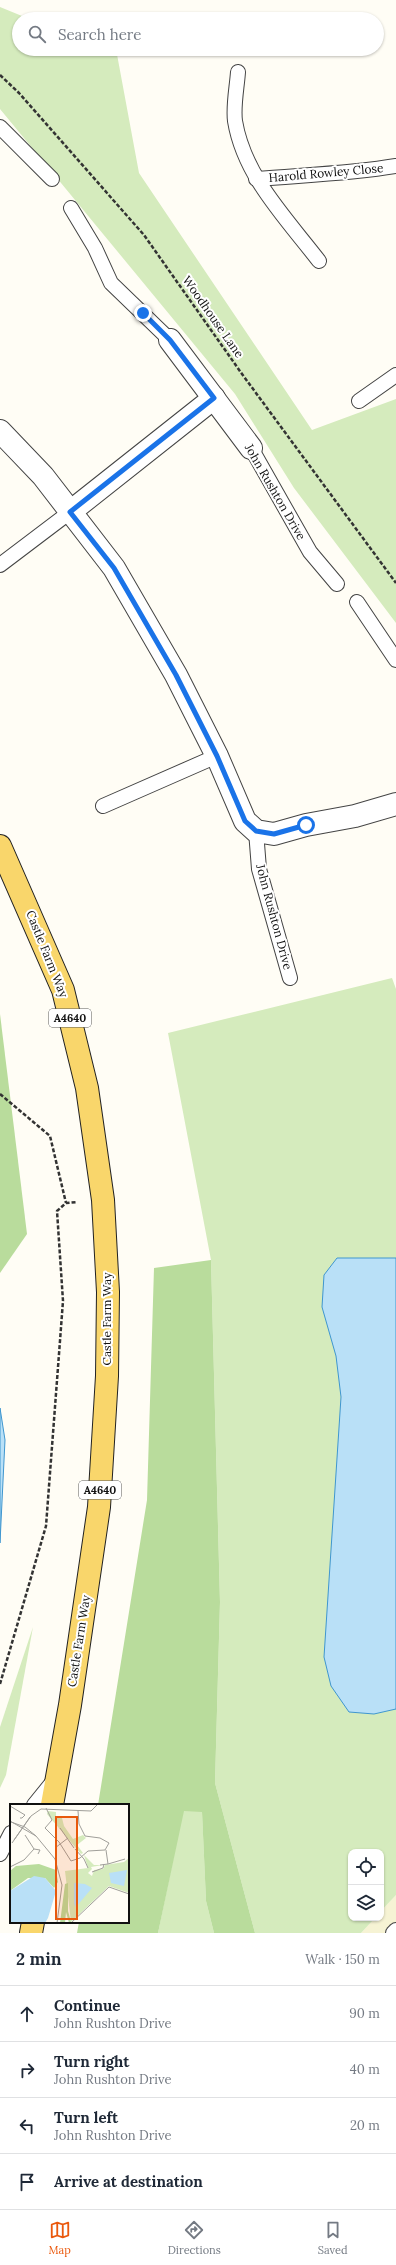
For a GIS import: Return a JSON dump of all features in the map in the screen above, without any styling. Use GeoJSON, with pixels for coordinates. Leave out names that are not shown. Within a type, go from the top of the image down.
{"type":"FeatureCollection","features":[{"type":"Feature","properties":{"kind":"main road","name":"Castle Farm Way"},"geometry":{"type":"LineString","coordinates":[[0,846],[63,990],[87,1088],[103,1208],[108,1292],[108,1368],[100,1507],[70,1705],[52,1804]]}},
{"type":"Feature","properties":{"kind":"main road"},"geometry":{"type":"LineString","coordinates":[[31,1933],[32,1923]]}},
{"type":"Feature","properties":{"kind":"street","name":"John Rushton Drive"},"geometry":{"type":"LineString","coordinates":[[170,340],[251,448]]}},
{"type":"Feature","properties":{"kind":"street"},"geometry":{"type":"LineString","coordinates":[[70,512],[214,398]]}},
{"type":"Feature","properties":{"kind":"street"},"geometry":{"type":"LineString","coordinates":[[0,431],[43,476],[114,568],[176,675],[217,756],[245,821],[256,831],[274,834],[306,825],[354,816],[396,804]]}},
{"type":"Feature","properties":{"kind":"lane","name":"Harold Rowley Close"},"geometry":{"type":"LineString","coordinates":[[238,72],[235,120],[243,151],[256,180],[319,261]]}},
{"type":"Feature","properties":{"kind":"lane"},"geometry":{"type":"LineString","coordinates":[[0,127],[52,179]]}},
{"type":"Feature","properties":{"kind":"lane","name":"Harold Rowley Close"},"geometry":{"type":"LineString","coordinates":[[256,180],[305,174],[358,172],[396,166]]}},
{"type":"Feature","properties":{"kind":"lane","name":"John Rushton Drive"},"geometry":{"type":"LineString","coordinates":[[71,208],[95,248],[111,284],[170,340]]}},
{"type":"Feature","properties":{"kind":"lane"},"geometry":{"type":"LineString","coordinates":[[359,401],[396,375]]}},
{"type":"Feature","properties":{"kind":"lane","name":"John Rushton Drive"},"geometry":{"type":"LineString","coordinates":[[251,448],[310,552],[337,584]]}},
{"type":"Feature","properties":{"kind":"lane"},"geometry":{"type":"LineString","coordinates":[[0,565],[70,512]]}},
{"type":"Feature","properties":{"kind":"lane"},"geometry":{"type":"LineString","coordinates":[[357,602],[396,660]]}},
{"type":"Feature","properties":{"kind":"lane"},"geometry":{"type":"LineString","coordinates":[[103,806],[217,756]]}},
{"type":"Feature","properties":{"kind":"lane","name":"John Rushton Drive"},"geometry":{"type":"LineString","coordinates":[[256,831],[259,869],[290,978]]}},
{"type":"Feature","properties":{"kind":"lane"},"geometry":{"type":"LineString","coordinates":[[35,1804],[57,1777]]}},
{"type":"Feature","properties":{"kind":"lane"},"geometry":{"type":"LineString","coordinates":[[0,1854],[10,1835]]}},
{"type":"Feature","properties":{"kind":"lane"},"geometry":{"type":"LineString","coordinates":[[393,1933],[396,1930]]}},
{"type":"Feature","properties":{"kind":"path","name":"Woodhouse Lane"},"geometry":{"type":"LineString","coordinates":[[0,75],[144,235],[242,374],[396,583]]}},
{"type":"Feature","properties":{"kind":"path"},"geometry":{"type":"LineString","coordinates":[[0,1094],[50,1136],[66,1203],[57,1211],[63,1301],[46,1526],[0,1684]]}},
{"type":"Feature","properties":{"kind":"shaded area"},"geometry":{"type":"Polygon","coordinates":[[[396,1895],[396,1933],[361,1933],[372,1921],[384,1921],[384,1908],[396,1895]]]}},
{"type":"Feature","properties":{"kind":"green space"},"geometry":{"type":"Polygon","coordinates":[[[0,7],[12,12],[12,56],[117,56],[139,173],[312,430],[396,399],[396,623],[294,488],[235,394],[0,109],[0,7]]]}},
{"type":"Feature","properties":{"kind":"green space"},"geometry":{"type":"Polygon","coordinates":[[[392,978],[396,989],[396,1895],[384,1908],[384,1849],[348,1849],[348,1921],[372,1921],[361,1933],[255,1933],[215,1783],[220,1602],[211,1260],[168,1033],[392,978]]]}},
{"type":"Feature","properties":{"kind":"green space"},"geometry":{"type":"Polygon","coordinates":[[[0,1014],[27,1234],[0,1273],[0,1014]]]}},
{"type":"Feature","properties":{"kind":"green space"},"geometry":{"type":"Polygon","coordinates":[[[211,1260],[220,1602],[215,1783],[255,1933],[214,1933],[206,1901],[202,1812],[184,1811],[158,1933],[77,1933],[79,1923],[129,1923],[129,1804],[98,1804],[147,1500],[154,1268],[211,1260]]]}},
{"type":"Feature","properties":{"kind":"green space"},"geometry":{"type":"Polygon","coordinates":[[[33,1627],[6,1775],[0,1788],[0,1727],[33,1627]]]}},
{"type":"Feature","properties":{"kind":"green space"},"geometry":{"type":"Polygon","coordinates":[[[183,1811],[202,1811],[206,1901],[214,1933],[158,1933],[183,1811]]]}},
{"type":"Feature","properties":{"kind":"water"},"geometry":{"type":"Polygon","coordinates":[[[337,1258],[396,1258],[396,1709],[374,1714],[349,1712],[331,1686],[324,1657],[341,1397],[336,1356],[322,1307],[324,1275],[337,1258]]]}},
{"type":"Feature","properties":{"kind":"water"},"geometry":{"type":"Polygon","coordinates":[[[0,1408],[5,1440],[0,1543],[0,1408]]]}},
{"type":"Feature","properties":{"kind":"route"},"geometry":{"type":"LineString","coordinates":[[143,313],[170,340],[214,398],[70,512],[114,568],[176,675],[217,756],[229,787],[245,821],[256,831],[274,834],[306,825]]}}]}
